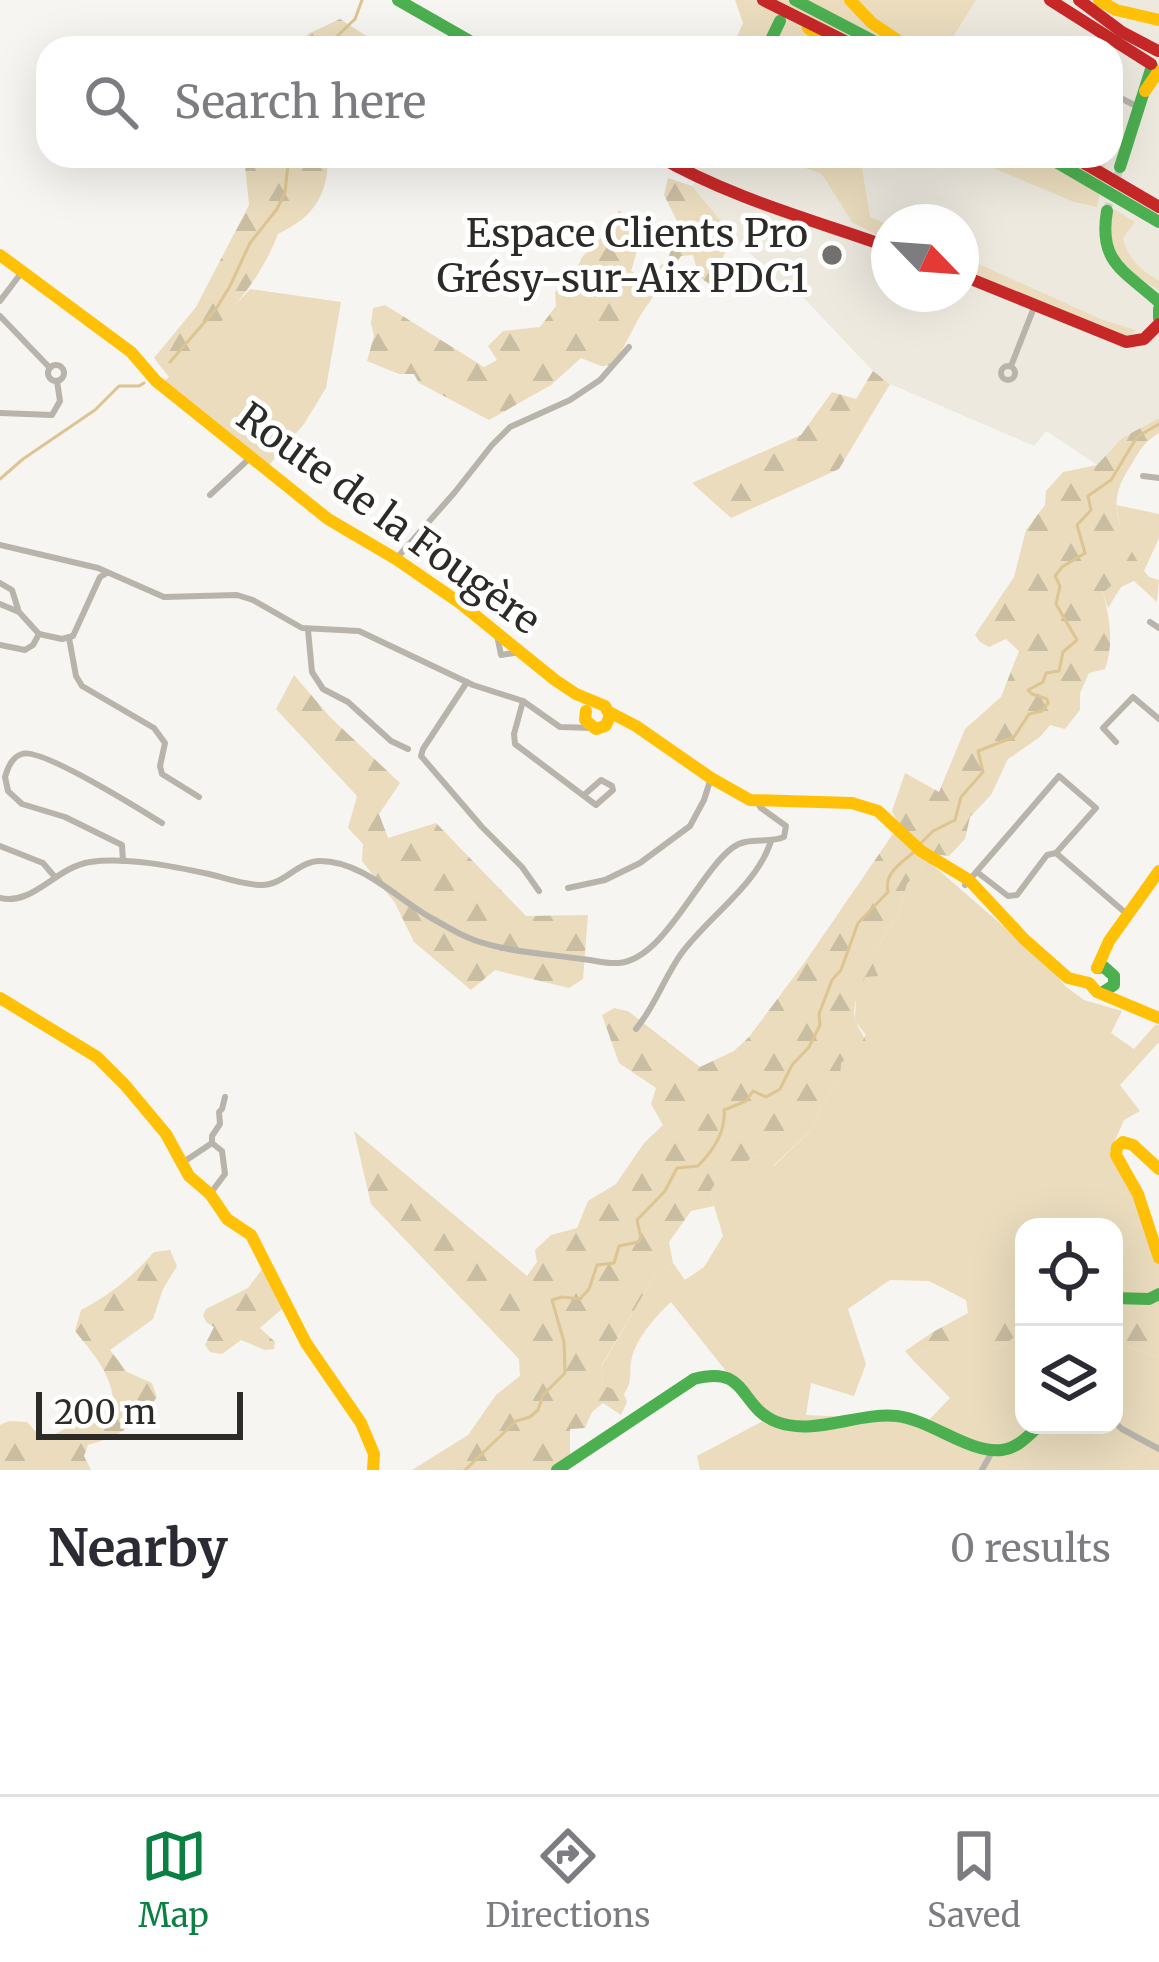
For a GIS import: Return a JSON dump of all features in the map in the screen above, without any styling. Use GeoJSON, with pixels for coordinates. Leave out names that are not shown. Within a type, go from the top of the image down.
{"type":"FeatureCollection","features":[{"type":"Feature","properties":{"kind":"main road"},"geometry":{"type":"LineString","coordinates":[[398,0],[461,36]]}},
{"type":"Feature","properties":{"kind":"main road"},"geometry":{"type":"LineString","coordinates":[[795,0],[864,36]]}},
{"type":"Feature","properties":{"kind":"main road"},"geometry":{"type":"LineString","coordinates":[[850,0],[891,36]]}},
{"type":"Feature","properties":{"kind":"main road"},"geometry":{"type":"LineString","coordinates":[[1038,0],[1077,3]]}},
{"type":"Feature","properties":{"kind":"main road"},"geometry":{"type":"LineString","coordinates":[[1052,0],[1077,3],[1120,36]]}},
{"type":"Feature","properties":{"kind":"main road"},"geometry":{"type":"LineString","coordinates":[[1100,0],[1116,10],[1158,20]]}},
{"type":"Feature","properties":{"kind":"main road"},"geometry":{"type":"LineString","coordinates":[[1111,0],[1129,11]]}},
{"type":"Feature","properties":{"kind":"main road"},"geometry":{"type":"LineString","coordinates":[[769,3],[819,36]]}},
{"type":"Feature","properties":{"kind":"main road"},"geometry":{"type":"LineString","coordinates":[[769,3],[835,36]]}},
{"type":"Feature","properties":{"kind":"main road"},"geometry":{"type":"LineString","coordinates":[[775,36],[782,21]]}},
{"type":"Feature","properties":{"kind":"main road"},"geometry":{"type":"LineString","coordinates":[[1123,38],[1155,63],[1123,156]]}},
{"type":"Feature","properties":{"kind":"main road"},"geometry":{"type":"LineString","coordinates":[[680,168],[768,206],[871,241]]}},
{"type":"Feature","properties":{"kind":"main road"},"geometry":{"type":"LineString","coordinates":[[1078,168],[1159,222]]}},
{"type":"Feature","properties":{"kind":"main road"},"geometry":{"type":"LineString","coordinates":[[1081,168],[1159,207]]}},
{"type":"Feature","properties":{"kind":"main road"},"geometry":{"type":"LineString","coordinates":[[979,282],[1126,342],[1144,339],[1159,313],[1113,265],[1103,236],[1107,211]]}},
{"type":"Feature","properties":{"kind":"main road","name":"Route de la Fougère"},"geometry":{"type":"LineString","coordinates":[[0,255],[140,359],[156,381],[328,519],[396,559],[522,651],[576,694],[593,718]]}},
{"type":"Feature","properties":{"kind":"main road"},"geometry":{"type":"LineString","coordinates":[[593,718],[626,722],[757,802],[862,805],[878,811],[921,851],[970,879],[1064,972],[1114,976],[1108,989]]}},
{"type":"Feature","properties":{"kind":"main road"},"geometry":{"type":"LineString","coordinates":[[1159,871],[1105,949],[1093,989],[1108,989],[1159,1018]]}},
{"type":"Feature","properties":{"kind":"main road"},"geometry":{"type":"LineString","coordinates":[[0,998],[97,1057],[166,1134],[189,1176],[210,1193],[227,1219],[256,1242],[290,1314],[361,1424],[374,1454],[373,1470]]}},
{"type":"Feature","properties":{"kind":"main road"},"geometry":{"type":"LineString","coordinates":[[1159,1168],[1130,1142],[1117,1147],[1116,1155],[1138,1194],[1159,1258]]}},
{"type":"Feature","properties":{"kind":"main road"},"geometry":{"type":"LineString","coordinates":[[1123,1298],[1148,1299],[1159,1294]]}},
{"type":"Feature","properties":{"kind":"main road"},"geometry":{"type":"LineString","coordinates":[[556,1470],[694,1379],[710,1374],[733,1380],[767,1417],[782,1423],[904,1417],[993,1450],[1016,1446],[1030,1434]]}},
{"type":"Feature","properties":{"kind":"street"},"geometry":{"type":"LineString","coordinates":[[1123,99],[1138,107]]}},
{"type":"Feature","properties":{"kind":"street"},"geometry":{"type":"LineString","coordinates":[[0,301],[22,272]]}},
{"type":"Feature","properties":{"kind":"street"},"geometry":{"type":"LineString","coordinates":[[1011,366],[1035,305]]}},
{"type":"Feature","properties":{"kind":"street"},"geometry":{"type":"LineString","coordinates":[[0,316],[50,368],[58,366],[63,371],[57,381],[60,401],[52,416],[0,412]]}},
{"type":"Feature","properties":{"kind":"street"},"geometry":{"type":"LineString","coordinates":[[396,559],[510,427],[570,400],[600,380],[629,347]]}},
{"type":"Feature","properties":{"kind":"street"},"geometry":{"type":"LineString","coordinates":[[210,495],[251,457]]}},
{"type":"Feature","properties":{"kind":"street"},"geometry":{"type":"LineString","coordinates":[[1143,476],[1159,478]]}},
{"type":"Feature","properties":{"kind":"street"},"geometry":{"type":"LineString","coordinates":[[0,544],[98,568],[164,597],[246,597],[308,630],[358,631],[467,682],[523,700],[560,727],[593,718]]}},
{"type":"Feature","properties":{"kind":"street"},"geometry":{"type":"LineString","coordinates":[[107,573],[100,577],[72,635],[76,676],[82,686],[154,728],[165,743],[162,774],[199,797]]}},
{"type":"Feature","properties":{"kind":"street"},"geometry":{"type":"LineString","coordinates":[[0,583],[12,590],[19,612],[39,634],[72,635]]}},
{"type":"Feature","properties":{"kind":"street"},"geometry":{"type":"LineString","coordinates":[[0,604],[19,612]]}},
{"type":"Feature","properties":{"kind":"street"},"geometry":{"type":"LineString","coordinates":[[1150,622],[1159,628]]}},
{"type":"Feature","properties":{"kind":"street"},"geometry":{"type":"LineString","coordinates":[[308,630],[312,672],[323,688],[408,749]]}},
{"type":"Feature","properties":{"kind":"street"},"geometry":{"type":"LineString","coordinates":[[0,645],[26,650],[39,634]]}},
{"type":"Feature","properties":{"kind":"street"},"geometry":{"type":"LineString","coordinates":[[467,682],[421,756],[538,890]]}},
{"type":"Feature","properties":{"kind":"street"},"geometry":{"type":"LineString","coordinates":[[1116,742],[1103,728],[1133,697],[1159,719]]}},
{"type":"Feature","properties":{"kind":"street"},"geometry":{"type":"LineString","coordinates":[[523,700],[514,744],[596,805],[613,790],[601,780],[584,795]]}},
{"type":"Feature","properties":{"kind":"street"},"geometry":{"type":"LineString","coordinates":[[123,861],[122,845],[12,796],[5,777],[14,759],[30,753],[50,760],[112,790],[162,823]]}},
{"type":"Feature","properties":{"kind":"street"},"geometry":{"type":"LineString","coordinates":[[1059,776],[1096,808],[1056,853],[1047,856],[1017,895],[1008,896],[970,879],[1059,776]]}},
{"type":"Feature","properties":{"kind":"street"},"geometry":{"type":"LineString","coordinates":[[568,888],[605,880],[690,826],[711,778]]}},
{"type":"Feature","properties":{"kind":"street"},"geometry":{"type":"LineString","coordinates":[[0,898],[24,898],[54,876],[87,862],[123,861],[262,885],[273,884],[315,861],[366,875],[432,919],[474,940],[614,964],[632,960],[651,946],[731,849],[752,840],[784,838],[786,826],[757,802]]}},
{"type":"Feature","properties":{"kind":"street"},"geometry":{"type":"LineString","coordinates":[[636,1029],[685,949],[755,874],[771,841]]}},
{"type":"Feature","properties":{"kind":"street"},"geometry":{"type":"LineString","coordinates":[[0,846],[43,863],[54,876]]}},
{"type":"Feature","properties":{"kind":"street"},"geometry":{"type":"LineString","coordinates":[[1056,853],[1128,914]]}},
{"type":"Feature","properties":{"kind":"street"},"geometry":{"type":"LineString","coordinates":[[212,1143],[225,1097]]}},
{"type":"Feature","properties":{"kind":"street"},"geometry":{"type":"LineString","coordinates":[[182,1163],[212,1143]]}},
{"type":"Feature","properties":{"kind":"street"},"geometry":{"type":"LineString","coordinates":[[210,1193],[225,1174],[222,1151],[212,1143]]}},
{"type":"Feature","properties":{"kind":"street"},"geometry":{"type":"LineString","coordinates":[[1123,1431],[1159,1449]]}},
{"type":"Feature","properties":{"kind":"street"},"geometry":{"type":"LineString","coordinates":[[982,1470],[993,1450]]}},
{"type":"Feature","properties":{"kind":"shaded area"},"geometry":{"type":"Polygon","coordinates":[[[766,0],[1159,0],[1159,418],[1122,438],[1097,465],[1046,431],[1034,446],[890,384],[797,291],[773,277],[692,186],[702,172],[693,168],[1123,168],[1123,36],[746,36],[766,0]]]}},
{"type":"Feature","properties":{"kind":"green space"},"geometry":{"type":"Polygon","coordinates":[[[735,0],[976,0],[954,36],[737,36],[743,23],[735,0]]]}},
{"type":"Feature","properties":{"kind":"green space"},"geometry":{"type":"Polygon","coordinates":[[[340,19],[366,36],[307,36],[340,19]]]}},
{"type":"Feature","properties":{"kind":"green space"},"geometry":{"type":"Polygon","coordinates":[[[245,168],[327,168],[322,193],[310,212],[278,234],[245,293],[169,377],[154,358],[196,307],[249,205],[245,168]]]}},
{"type":"Feature","properties":{"kind":"green space"},"geometry":{"type":"Polygon","coordinates":[[[805,168],[862,168],[871,232],[852,222],[822,174],[805,168]]]}},
{"type":"Feature","properties":{"kind":"green space"},"geometry":{"type":"Polygon","coordinates":[[[993,168],[1104,168],[1097,207],[993,168]]]}},
{"type":"Feature","properties":{"kind":"green space"},"geometry":{"type":"Polygon","coordinates":[[[668,178],[692,186],[731,233],[730,239],[718,278],[711,285],[699,277],[693,255],[681,256],[614,365],[601,366],[581,358],[551,385],[489,420],[419,383],[414,374],[399,374],[367,361],[374,336],[373,308],[385,305],[484,367],[497,360],[488,346],[503,331],[540,327],[556,306],[555,292],[575,273],[619,210],[643,231],[631,271],[645,280],[668,259],[679,225],[664,195],[668,178]]]}},
{"type":"Feature","properties":{"kind":"green space"},"geometry":{"type":"Polygon","coordinates":[[[1112,208],[1135,222],[1123,238],[1125,246],[1136,263],[1159,281],[1159,290],[1119,258],[1112,238],[1112,208]]]}},
{"type":"Feature","properties":{"kind":"green space"},"geometry":{"type":"Polygon","coordinates":[[[979,264],[1136,330],[1124,335],[979,278],[979,264]]]}},
{"type":"Feature","properties":{"kind":"green space"},"geometry":{"type":"Polygon","coordinates":[[[250,289],[341,302],[326,388],[304,424],[269,465],[164,382],[250,289]]]}},
{"type":"Feature","properties":{"kind":"green space"},"geometry":{"type":"Polygon","coordinates":[[[873,371],[890,384],[839,469],[731,518],[692,483],[801,435],[832,392],[856,399],[873,371]]]}},
{"type":"Feature","properties":{"kind":"green space"},"geometry":{"type":"Polygon","coordinates":[[[1159,418],[1159,433],[1141,449],[1118,494],[1121,528],[1138,562],[1103,593],[1110,631],[1105,669],[1089,673],[1080,693],[1080,710],[1065,729],[1050,725],[1008,759],[991,795],[970,817],[965,839],[949,856],[932,854],[907,884],[898,915],[875,951],[872,961],[878,976],[865,977],[855,1003],[855,1019],[868,1049],[841,1063],[840,1079],[813,1128],[773,1166],[754,1155],[732,1176],[716,1182],[710,1192],[714,1206],[691,1211],[669,1242],[673,1263],[655,1275],[601,1366],[603,1385],[624,1394],[627,1402],[621,1415],[603,1403],[592,1412],[585,1428],[570,1429],[570,1459],[553,1470],[412,1470],[468,1435],[496,1395],[520,1376],[519,1359],[371,1204],[354,1131],[527,1276],[537,1262],[535,1250],[551,1235],[577,1228],[588,1201],[616,1184],[644,1143],[663,1125],[651,1104],[656,1088],[619,1063],[602,1015],[614,1008],[628,1011],[700,1067],[734,1051],[749,1037],[899,825],[892,811],[905,773],[939,792],[965,729],[1001,697],[1019,651],[1006,639],[989,647],[975,635],[1014,577],[1026,530],[1045,505],[1046,491],[1063,472],[1097,465],[1122,438],[1159,418]]]}},
{"type":"Feature","properties":{"kind":"green space"},"geometry":{"type":"Polygon","coordinates":[[[1116,505],[1159,514],[1159,538],[1144,571],[1159,580],[1157,602],[1134,581],[1121,587],[1108,608],[1103,593],[1137,562],[1121,532],[1116,505]]]}},
{"type":"Feature","properties":{"kind":"green space"},"geometry":{"type":"Polygon","coordinates":[[[294,675],[330,717],[400,783],[379,814],[388,838],[436,823],[526,916],[588,915],[583,979],[569,988],[495,970],[471,990],[414,942],[395,903],[362,861],[363,844],[348,828],[357,796],[276,709],[294,675]]]}},
{"type":"Feature","properties":{"kind":"green space"},"geometry":{"type":"Polygon","coordinates":[[[927,860],[1048,965],[1065,986],[1084,1000],[1122,1011],[1111,1033],[1134,1049],[1159,1026],[1159,1042],[1120,1085],[1140,1111],[1124,1120],[1110,1152],[1159,1261],[1159,1303],[1123,1304],[1123,1218],[1015,1218],[1015,1310],[1007,1310],[991,1326],[968,1313],[966,1300],[929,1281],[890,1280],[848,1309],[866,1364],[854,1396],[811,1383],[806,1415],[929,1420],[950,1398],[911,1358],[931,1347],[940,1349],[961,1335],[999,1349],[1015,1338],[1015,1434],[1123,1434],[1123,1344],[1159,1358],[1159,1470],[700,1470],[697,1456],[765,1420],[671,1302],[639,1342],[624,1394],[603,1386],[601,1367],[655,1275],[673,1263],[685,1280],[704,1267],[723,1236],[710,1192],[716,1181],[732,1176],[754,1155],[774,1166],[813,1128],[840,1079],[840,1063],[866,1035],[855,1021],[856,996],[875,951],[898,915],[907,884],[927,860]]]}},
{"type":"Feature","properties":{"kind":"green space"},"geometry":{"type":"Polygon","coordinates":[[[170,1250],[177,1266],[153,1319],[110,1350],[127,1372],[152,1383],[157,1397],[150,1407],[127,1428],[88,1445],[84,1456],[91,1470],[0,1470],[0,1425],[27,1422],[43,1440],[114,1408],[106,1376],[75,1331],[81,1310],[120,1285],[154,1252],[170,1250]]]}},
{"type":"Feature","properties":{"kind":"green space"},"geometry":{"type":"Polygon","coordinates":[[[263,1268],[283,1308],[260,1328],[275,1342],[274,1349],[241,1340],[222,1354],[210,1352],[205,1345],[214,1327],[206,1322],[206,1309],[248,1288],[263,1268]]]}},
{"type":"Feature","properties":{"kind":"green space"},"geometry":{"type":"Polygon","coordinates":[[[1159,1303],[1159,1358],[1123,1344],[1123,1304],[1159,1303]]]}},
{"type":"Feature","properties":{"kind":"green space"},"geometry":{"type":"Polygon","coordinates":[[[1007,1310],[1015,1310],[1015,1338],[999,1349],[962,1336],[911,1358],[905,1351],[968,1313],[991,1325],[1007,1310]]]}},
{"type":"Feature","properties":{"kind":"waterway"},"geometry":{"type":"LineString","coordinates":[[337,36],[355,19],[362,0]]}},
{"type":"Feature","properties":{"kind":"waterway"},"geometry":{"type":"LineString","coordinates":[[170,362],[216,309],[250,243],[277,209],[288,168]]}},
{"type":"Feature","properties":{"kind":"waterway"},"geometry":{"type":"LineString","coordinates":[[0,479],[95,410],[119,386],[144,383]]}},
{"type":"Feature","properties":{"kind":"waterway"},"geometry":{"type":"LineString","coordinates":[[922,842],[955,820],[961,797],[983,772],[978,751],[1014,737],[1029,714],[1042,711],[1048,703],[1028,690],[1043,682],[1046,673],[1059,671],[1063,652],[1077,640],[1056,604],[1060,586],[1055,576],[1085,553],[1077,525],[1091,510],[1088,496],[1111,480],[1137,437],[1159,424]]}},
{"type":"Feature","properties":{"kind":"waterway"},"geometry":{"type":"LineString","coordinates":[[465,1470],[516,1421],[538,1410],[543,1395],[565,1373],[564,1342],[552,1300],[580,1299],[597,1265],[614,1263],[619,1246],[638,1242],[637,1220],[665,1191],[677,1168],[698,1166],[709,1154],[721,1133],[724,1110],[746,1101],[753,1091],[766,1097],[780,1089],[820,1025],[819,1014],[858,923],[888,892],[894,869],[914,852]]}},
{"type":"Feature","properties":{"kind":"tunnel"},"geometry":{"type":"LineString","coordinates":[[1107,211],[1120,168]]}},
{"type":"Feature","properties":{"kind":"traffic: fast"},"geometry":{"type":"LineString","coordinates":[[398,0],[461,36]]}},
{"type":"Feature","properties":{"kind":"traffic: fast"},"geometry":{"type":"LineString","coordinates":[[795,0],[864,36]]}},
{"type":"Feature","properties":{"kind":"traffic: fast"},"geometry":{"type":"LineString","coordinates":[[773,36],[780,21]]}},
{"type":"Feature","properties":{"kind":"traffic: fast"},"geometry":{"type":"LineString","coordinates":[[1123,158],[1152,66]]}},
{"type":"Feature","properties":{"kind":"traffic: fast"},"geometry":{"type":"LineString","coordinates":[[1067,168],[1159,222]]}},
{"type":"Feature","properties":{"kind":"traffic: fast"},"geometry":{"type":"LineString","coordinates":[[1107,211],[1105,229],[1111,254],[1159,302]]}},
{"type":"Feature","properties":{"kind":"traffic: fast"},"geometry":{"type":"LineString","coordinates":[[1159,309],[1159,318]]}},
{"type":"Feature","properties":{"kind":"traffic: fast"},"geometry":{"type":"LineString","coordinates":[[1097,968],[1104,967],[1114,976],[1114,985],[1103,992]]}},
{"type":"Feature","properties":{"kind":"traffic: fast"},"geometry":{"type":"LineString","coordinates":[[1123,1298],[1149,1299],[1159,1294]]}},
{"type":"Feature","properties":{"kind":"traffic: fast"},"geometry":{"type":"LineString","coordinates":[[557,1470],[694,1379],[712,1376],[734,1382],[764,1415],[791,1426],[897,1416],[989,1450],[1018,1444],[1030,1434]]}},
{"type":"Feature","properties":{"kind":"traffic: slow"},"geometry":{"type":"LineString","coordinates":[[850,0],[891,36]]}},
{"type":"Feature","properties":{"kind":"traffic: slow"},"geometry":{"type":"LineString","coordinates":[[1099,0],[1116,10],[1159,20]]}},
{"type":"Feature","properties":{"kind":"traffic: slow"},"geometry":{"type":"LineString","coordinates":[[808,28],[820,36]]}},
{"type":"Feature","properties":{"kind":"traffic: slow"},"geometry":{"type":"LineString","coordinates":[[1145,91],[1158,72]]}},
{"type":"Feature","properties":{"kind":"traffic: slow"},"geometry":{"type":"LineString","coordinates":[[0,255],[131,352],[156,381],[328,519],[460,603],[555,680],[605,706],[610,716],[606,725]]}},
{"type":"Feature","properties":{"kind":"traffic: slow"},"geometry":{"type":"LineString","coordinates":[[586,711],[585,720],[596,729],[605,726]]}},
{"type":"Feature","properties":{"kind":"traffic: slow"},"geometry":{"type":"LineString","coordinates":[[611,713],[750,800],[852,803],[878,811],[921,851],[969,880],[1068,978],[1089,983],[1097,992],[1159,1018]]}},
{"type":"Feature","properties":{"kind":"traffic: slow"},"geometry":{"type":"LineString","coordinates":[[1097,968],[1109,941],[1159,871]]}},
{"type":"Feature","properties":{"kind":"traffic: slow"},"geometry":{"type":"LineString","coordinates":[[0,998],[97,1057],[166,1134],[189,1176],[210,1194],[227,1219],[251,1235],[306,1343],[361,1423],[374,1454],[373,1470]]}},
{"type":"Feature","properties":{"kind":"traffic: slow"},"geometry":{"type":"LineString","coordinates":[[1159,1169],[1133,1145],[1123,1142],[1117,1147],[1116,1155],[1138,1194],[1159,1258]]}},
{"type":"Feature","properties":{"kind":"traffic: jam"},"geometry":{"type":"LineString","coordinates":[[763,0],[835,36]]}},
{"type":"Feature","properties":{"kind":"traffic: jam"},"geometry":{"type":"LineString","coordinates":[[1050,0],[1107,36]]}},
{"type":"Feature","properties":{"kind":"traffic: jam"},"geometry":{"type":"LineString","coordinates":[[1079,0],[1158,51]]}},
{"type":"Feature","properties":{"kind":"traffic: jam"},"geometry":{"type":"LineString","coordinates":[[1123,46],[1151,64]]}},
{"type":"Feature","properties":{"kind":"traffic: jam"},"geometry":{"type":"LineString","coordinates":[[680,168],[742,196],[871,241]]}},
{"type":"Feature","properties":{"kind":"traffic: jam"},"geometry":{"type":"LineString","coordinates":[[1092,168],[1159,207]]}},
{"type":"Feature","properties":{"kind":"traffic: jam"},"geometry":{"type":"LineString","coordinates":[[979,282],[1126,342],[1144,339],[1159,324]]}},
{"type":"Feature","properties":{"kind":"place","name":"Espace Clients Pro Grésy-sur-Aix PDC1"},"geometry":{"type":"Point","coordinates":[832,255]}}]}
